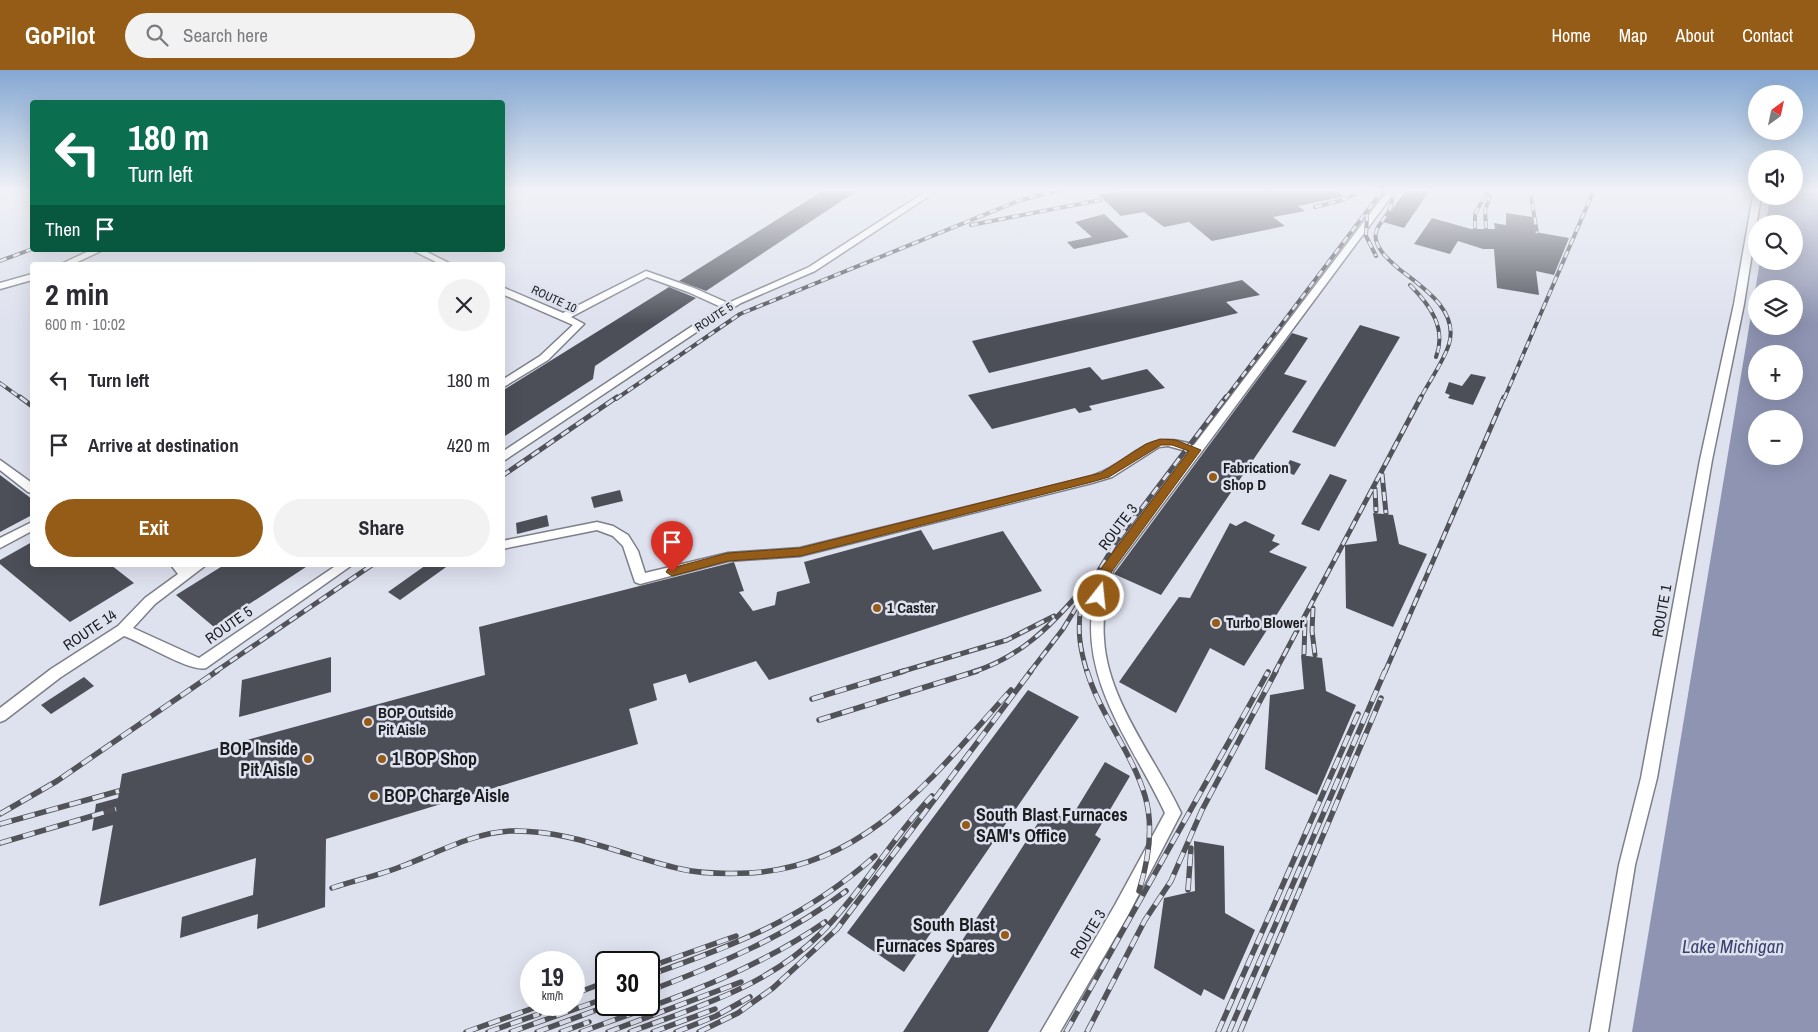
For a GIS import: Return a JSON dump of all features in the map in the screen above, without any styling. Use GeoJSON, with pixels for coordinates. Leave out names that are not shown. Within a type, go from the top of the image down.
{"type":"FeatureCollection","features":[{"type":"Feature","properties":{"kind":"street","name":"ROUTE 5"},"geometry":{"type":"LineString","coordinates":[[505,456],[728,307],[819,266],[866,235]]}},
{"type":"Feature","properties":{"kind":"street","name":"ROUTE 3"},"geometry":{"type":"LineString","coordinates":[[1050,1032],[1121,911],[1173,813],[1161,786],[1137,747],[1105,678],[1098,648],[1099,596],[1106,570],[1358,235]]}},
{"type":"Feature","properties":{"kind":"street","name":"ROUTE 1"},"geometry":{"type":"LineString","coordinates":[[1599,1032],[1627,865],[1649,778],[1706,460],[1736,321],[1750,235]]}},
{"type":"Feature","properties":{"kind":"street"},"geometry":{"type":"LineString","coordinates":[[70,262],[94,252]]}},
{"type":"Feature","properties":{"kind":"street"},"geometry":{"type":"LineString","coordinates":[[420,252],[442,262]]}},
{"type":"Feature","properties":{"kind":"street"},"geometry":{"type":"LineString","coordinates":[[563,317],[646,274],[691,290],[728,307]]}},
{"type":"Feature","properties":{"kind":"street"},"geometry":{"type":"LineString","coordinates":[[0,286],[30,278]]}},
{"type":"Feature","properties":{"kind":"street","name":"ROUTE 10"},"geometry":{"type":"LineString","coordinates":[[505,291],[579,324],[544,358],[505,383]]}},
{"type":"Feature","properties":{"kind":"street"},"geometry":{"type":"LineString","coordinates":[[505,544],[597,526],[608,528],[620,533],[630,545],[640,579],[728,557],[800,552],[1097,477],[1118,468],[1149,446],[1160,442],[1172,442],[1196,450]]}},
{"type":"Feature","properties":{"kind":"street"},"geometry":{"type":"LineString","coordinates":[[0,464],[30,487]]}},
{"type":"Feature","properties":{"kind":"street"},"geometry":{"type":"LineString","coordinates":[[0,544],[30,527]]}},
{"type":"Feature","properties":{"kind":"street","name":"ROUTE 5"},"geometry":{"type":"LineString","coordinates":[[123,630],[139,635],[180,658],[202,664],[343,567]]}},
{"type":"Feature","properties":{"kind":"street","name":"ROUTE 14"},"geometry":{"type":"LineString","coordinates":[[0,716],[56,673],[123,630],[181,570]]}},
{"type":"Feature","properties":{"kind":"water","name":"Lake Michigan"},"geometry":{"type":"Polygon","coordinates":[[[1803,235],[1818,235],[1818,1032],[1632,1032],[1748,333],[1748,335],[1803,335],[1803,280],[1757,280],[1759,270],[1803,270],[1803,235]]]}},
{"type":"Feature","properties":{"kind":"building"},"geometry":{"type":"Polygon","coordinates":[[[752,235],[790,235],[706,291],[679,281],[752,235]]]}},
{"type":"Feature","properties":{"kind":"building"},"geometry":{"type":"Polygon","coordinates":[[[1090,235],[1127,235],[1129,237],[1074,249],[1067,242],[1092,237],[1090,235]]]}},
{"type":"Feature","properties":{"kind":"building"},"geometry":{"type":"Polygon","coordinates":[[[1205,235],[1242,235],[1212,241],[1205,235]]]}},
{"type":"Feature","properties":{"kind":"building"},"geometry":{"type":"Polygon","coordinates":[[[1420,235],[1551,235],[1569,238],[1554,275],[1536,271],[1539,295],[1497,288],[1494,249],[1483,249],[1458,241],[1450,254],[1414,244],[1420,235]]]}},
{"type":"Feature","properties":{"kind":"building"},"geometry":{"type":"Polygon","coordinates":[[[1242,280],[1260,295],[1226,302],[1238,313],[989,373],[972,341],[1242,280]]]}},
{"type":"Feature","properties":{"kind":"building"},"geometry":{"type":"Polygon","coordinates":[[[669,287],[696,298],[595,366],[593,379],[505,436],[505,389],[669,287]]]}},
{"type":"Feature","properties":{"kind":"building"},"geometry":{"type":"Polygon","coordinates":[[[1360,325],[1400,337],[1335,447],[1292,432],[1360,325]]]}},
{"type":"Feature","properties":{"kind":"building","name":"Fabrication Shop D"},"geometry":{"type":"Polygon","coordinates":[[[1292,333],[1308,338],[1284,374],[1307,381],[1161,595],[1114,574],[1292,333]]]}},
{"type":"Feature","properties":{"kind":"building"},"geometry":{"type":"Polygon","coordinates":[[[1090,367],[1102,380],[1147,369],[1165,388],[1089,406],[1092,410],[1079,413],[1075,408],[992,429],[968,395],[1090,367]]]}},
{"type":"Feature","properties":{"kind":"building"},"geometry":{"type":"Polygon","coordinates":[[[1471,374],[1486,377],[1473,405],[1448,398],[1450,395],[1445,393],[1449,382],[1462,386],[1471,374]]]}},
{"type":"Feature","properties":{"kind":"building"},"geometry":{"type":"Polygon","coordinates":[[[1290,460],[1301,464],[1294,475],[1284,471],[1290,460]]]}},
{"type":"Feature","properties":{"kind":"building"},"geometry":{"type":"Polygon","coordinates":[[[1330,474],[1347,480],[1319,531],[1301,524],[1330,474]]]}},
{"type":"Feature","properties":{"kind":"building"},"geometry":{"type":"Polygon","coordinates":[[[0,475],[30,498],[30,516],[0,532],[0,475]]]}},
{"type":"Feature","properties":{"kind":"building"},"geometry":{"type":"Polygon","coordinates":[[[620,490],[623,501],[594,508],[591,497],[620,490]]]}},
{"type":"Feature","properties":{"kind":"building"},"geometry":{"type":"Polygon","coordinates":[[[1373,513],[1393,515],[1399,544],[1427,554],[1393,627],[1346,608],[1345,545],[1377,541],[1373,513]]]}},
{"type":"Feature","properties":{"kind":"building"},"geometry":{"type":"Polygon","coordinates":[[[547,515],[549,526],[517,534],[516,523],[547,515]]]}},
{"type":"Feature","properties":{"kind":"building","name":"Turbo Blower"},"geometry":{"type":"Polygon","coordinates":[[[1245,521],[1275,535],[1272,541],[1280,544],[1269,552],[1307,567],[1244,666],[1210,648],[1176,713],[1119,682],[1179,597],[1190,598],[1230,523],[1236,526],[1245,521]]]}},
{"type":"Feature","properties":{"kind":"building","name":"1 BOP Shop"},"geometry":{"type":"Polygon","coordinates":[[[921,530],[933,550],[1003,531],[1042,591],[769,680],[756,661],[689,683],[686,674],[653,684],[657,700],[629,709],[638,744],[326,839],[325,907],[257,929],[258,914],[180,938],[182,917],[253,895],[256,858],[99,906],[113,825],[92,831],[96,804],[118,798],[122,774],[485,675],[479,627],[734,562],[744,591],[739,592],[753,611],[775,605],[777,592],[810,583],[804,562],[921,530]]]}},
{"type":"Feature","properties":{"kind":"building"},"geometry":{"type":"Polygon","coordinates":[[[30,543],[30,567],[114,567],[134,583],[70,622],[0,564],[0,560],[30,543]]]}},
{"type":"Feature","properties":{"kind":"building"},"geometry":{"type":"Polygon","coordinates":[[[221,567],[306,567],[214,627],[176,595],[221,567]]]}},
{"type":"Feature","properties":{"kind":"building"},"geometry":{"type":"Polygon","coordinates":[[[423,567],[446,567],[400,600],[388,592],[423,567]]]}},
{"type":"Feature","properties":{"kind":"building"},"geometry":{"type":"Polygon","coordinates":[[[1301,655],[1322,658],[1326,691],[1356,705],[1317,795],[1265,769],[1270,695],[1304,689],[1301,655]]]}},
{"type":"Feature","properties":{"kind":"building"},"geometry":{"type":"Polygon","coordinates":[[[331,657],[331,692],[239,717],[242,680],[331,657]]]}},
{"type":"Feature","properties":{"kind":"building"},"geometry":{"type":"Polygon","coordinates":[[[84,677],[94,686],[51,714],[41,705],[84,677]]]}},
{"type":"Feature","properties":{"kind":"building","name":"South Blast Furnaces SAM's Office"},"geometry":{"type":"Polygon","coordinates":[[[1028,690],[1079,717],[904,972],[847,933],[1028,690]]]}},
{"type":"Feature","properties":{"kind":"building","name":"South Blast Furnaces Spares"},"geometry":{"type":"Polygon","coordinates":[[[1105,762],[1130,776],[1095,835],[1101,839],[988,1032],[903,1032],[1047,809],[1069,821],[1105,762]]]}},
{"type":"Feature","properties":{"kind":"building"},"geometry":{"type":"Polygon","coordinates":[[[1194,841],[1224,846],[1225,913],[1255,930],[1224,1000],[1204,989],[1201,996],[1154,968],[1164,898],[1195,891],[1194,841]]]}},
{"type":"Feature","properties":{"kind":"railway"},"geometry":{"type":"LineString","coordinates":[[616,399],[740,314],[935,235]]}},
{"type":"Feature","properties":{"kind":"railway"},"geometry":{"type":"LineString","coordinates":[[1225,399],[1349,235]]}},
{"type":"Feature","properties":{"kind":"railway"},"geometry":{"type":"LineString","coordinates":[[1366,235],[1376,256]]}},
{"type":"Feature","properties":{"kind":"railway"},"geometry":{"type":"LineString","coordinates":[[1376,235],[1377,244],[1382,252],[1436,300],[1449,320],[1451,332],[1447,351],[1420,399]]}},
{"type":"Feature","properties":{"kind":"railway"},"geometry":{"type":"LineString","coordinates":[[1504,399],[1575,235]]}},
{"type":"Feature","properties":{"kind":"railway"},"geometry":{"type":"LineString","coordinates":[[0,261],[30,250]]}},
{"type":"Feature","properties":{"kind":"railway"},"geometry":{"type":"LineString","coordinates":[[1410,285],[1435,318],[1439,336],[1436,357]]}},
{"type":"Feature","properties":{"kind":"railway"},"geometry":{"type":"LineString","coordinates":[[0,383],[22,399]]}},
{"type":"Feature","properties":{"kind":"railway"},"geometry":{"type":"LineString","coordinates":[[20,397],[30,404]]}},
{"type":"Feature","properties":{"kind":"railway"},"geometry":{"type":"LineString","coordinates":[[505,474],[617,397]]}},
{"type":"Feature","properties":{"kind":"railway"},"geometry":{"type":"LineString","coordinates":[[1030,672],[1063,629],[1117,541],[1226,397]]}},
{"type":"Feature","properties":{"kind":"railway"},"geometry":{"type":"LineString","coordinates":[[1275,672],[1421,397]]}},
{"type":"Feature","properties":{"kind":"railway"},"geometry":{"type":"LineString","coordinates":[[1385,672],[1504,397]]}},
{"type":"Feature","properties":{"kind":"railway"},"geometry":{"type":"LineString","coordinates":[[1382,474],[1386,513]]}},
{"type":"Feature","properties":{"kind":"railway"},"geometry":{"type":"LineString","coordinates":[[1375,489],[1376,511]]}},
{"type":"Feature","properties":{"kind":"railway"},"geometry":{"type":"LineString","coordinates":[[215,672],[369,567]]}},
{"type":"Feature","properties":{"kind":"railway"},"geometry":{"type":"LineString","coordinates":[[973,672],[1004,659],[1032,640],[1079,593]]}},
{"type":"Feature","properties":{"kind":"railway"},"geometry":{"type":"LineString","coordinates":[[1081,607],[1080,640],[1087,672]]}},
{"type":"Feature","properties":{"kind":"railway"},"geometry":{"type":"LineString","coordinates":[[1313,608],[1312,631],[1315,655]]}},
{"type":"Feature","properties":{"kind":"railway"},"geometry":{"type":"LineString","coordinates":[[900,672],[1007,640],[1054,616]]}},
{"type":"Feature","properties":{"kind":"railway"},"geometry":{"type":"LineString","coordinates":[[1304,654],[1305,621]]}},
{"type":"Feature","properties":{"kind":"railway"},"geometry":{"type":"LineString","coordinates":[[0,814],[57,781],[217,671]]}},
{"type":"Feature","properties":{"kind":"railway"},"geometry":{"type":"LineString","coordinates":[[812,699],[904,671]]}},
{"type":"Feature","properties":{"kind":"railway"},"geometry":{"type":"LineString","coordinates":[[819,720],[977,671]]}},
{"type":"Feature","properties":{"kind":"railway"},"geometry":{"type":"LineString","coordinates":[[699,1032],[738,1013],[773,988],[837,929],[1031,671]]}},
{"type":"Feature","properties":{"kind":"railway"},"geometry":{"type":"LineString","coordinates":[[1087,671],[1100,703],[1132,764],[1148,808],[1149,844],[1139,891]]}},
{"type":"Feature","properties":{"kind":"railway"},"geometry":{"type":"LineString","coordinates":[[1087,1032],[1145,920],[1171,881],[1202,810],[1276,671]]}},
{"type":"Feature","properties":{"kind":"railway"},"geometry":{"type":"LineString","coordinates":[[1229,1032],[1385,671]]}},
{"type":"Feature","properties":{"kind":"railway"},"geometry":{"type":"LineString","coordinates":[[1066,1032],[1268,672]]}},
{"type":"Feature","properties":{"kind":"railway"},"geometry":{"type":"LineString","coordinates":[[332,888],[396,869],[469,839],[510,831],[554,834],[596,844],[660,864],[698,872],[750,873],[793,866],[831,853],[866,833],[898,809],[928,782],[1011,690]]}},
{"type":"Feature","properties":{"kind":"railway"},"geometry":{"type":"LineString","coordinates":[[1240,1032],[1381,698]]}},
{"type":"Feature","properties":{"kind":"railway"},"geometry":{"type":"LineString","coordinates":[[1218,1032],[1358,714]]}},
{"type":"Feature","properties":{"kind":"railway"},"geometry":{"type":"LineString","coordinates":[[0,824],[119,791]]}},
{"type":"Feature","properties":{"kind":"railway"},"geometry":{"type":"LineString","coordinates":[[630,1032],[731,993],[778,968],[800,952],[835,918],[903,830],[932,796]]}},
{"type":"Feature","properties":{"kind":"railway"},"geometry":{"type":"LineString","coordinates":[[0,843],[116,809]]}},
{"type":"Feature","properties":{"kind":"railway"},"geometry":{"type":"LineString","coordinates":[[1188,890],[1191,848]]}},
{"type":"Feature","properties":{"kind":"railway"},"geometry":{"type":"LineString","coordinates":[[660,971],[740,941],[768,928],[822,897],[875,856]]}},
{"type":"Feature","properties":{"kind":"railway"},"geometry":{"type":"LineString","coordinates":[[660,987],[726,960],[776,936],[846,891]]}},
{"type":"Feature","properties":{"kind":"railway"},"geometry":{"type":"LineString","coordinates":[[581,1032],[707,985],[767,957],[825,922]]}},
{"type":"Feature","properties":{"kind":"railway"},"geometry":{"type":"LineString","coordinates":[[660,963],[736,936]]}},
{"type":"Feature","properties":{"kind":"railway"},"geometry":{"type":"LineString","coordinates":[[608,1032],[741,982]]}},
{"type":"Feature","properties":{"kind":"railway"},"geometry":{"type":"LineString","coordinates":[[585,990],[595,986]]}},
{"type":"Feature","properties":{"kind":"railway"},"geometry":{"type":"LineString","coordinates":[[676,1032],[716,1016],[750,997]]}},
{"type":"Feature","properties":{"kind":"railway"},"geometry":{"type":"LineString","coordinates":[[511,1032],[595,1002]]}},
{"type":"Feature","properties":{"kind":"railway"},"geometry":{"type":"LineString","coordinates":[[653,1032],[715,1009]]}},
{"type":"Feature","properties":{"kind":"railway"},"geometry":{"type":"LineString","coordinates":[[537,1032],[595,1011]]}},
{"type":"Feature","properties":{"kind":"railway"},"geometry":{"type":"LineString","coordinates":[[466,1032],[520,1013]]}},
{"type":"Feature","properties":{"kind":"railway"},"geometry":{"type":"LineString","coordinates":[[488,1032],[533,1016]]}},
{"type":"Feature","properties":{"kind":"railway"},"geometry":{"type":"LineString","coordinates":[[561,1032],[589,1022]]}},
{"type":"Feature","properties":{"kind":"place","name":"Fabrication Shop D"},"geometry":{"type":"Point","coordinates":[1213,477]}},
{"type":"Feature","properties":{"kind":"place","name":"1 Caster"},"geometry":{"type":"Point","coordinates":[877,608]}},
{"type":"Feature","properties":{"kind":"place","name":"Turbo Blower"},"geometry":{"type":"Point","coordinates":[1216,623]}},
{"type":"Feature","properties":{"kind":"place","name":"BOP Outside Pit Aisle"},"geometry":{"type":"Point","coordinates":[368,722]}},
{"type":"Feature","properties":{"kind":"place","name":"BOP Inside Pit Aisle"},"geometry":{"type":"Point","coordinates":[308,759]}},
{"type":"Feature","properties":{"kind":"place","name":"1 BOP Shop"},"geometry":{"type":"Point","coordinates":[382,759]}},
{"type":"Feature","properties":{"kind":"place","name":"BOP Charge Aisle"},"geometry":{"type":"Point","coordinates":[374,796]}},
{"type":"Feature","properties":{"kind":"place","name":"South Blast Furnaces SAM's Office"},"geometry":{"type":"Point","coordinates":[966,825]}},
{"type":"Feature","properties":{"kind":"place","name":"South Blast Furnaces Spares"},"geometry":{"type":"Point","coordinates":[1005,935]}},
{"type":"Feature","properties":{"kind":"route"},"geometry":{"type":"LineString","coordinates":[[672,572],[728,557],[748,554],[775,555],[800,552],[1105,475],[1124,465],[1149,446],[1160,442],[1172,442],[1196,450],[1106,570],[1099,596]]}}]}
